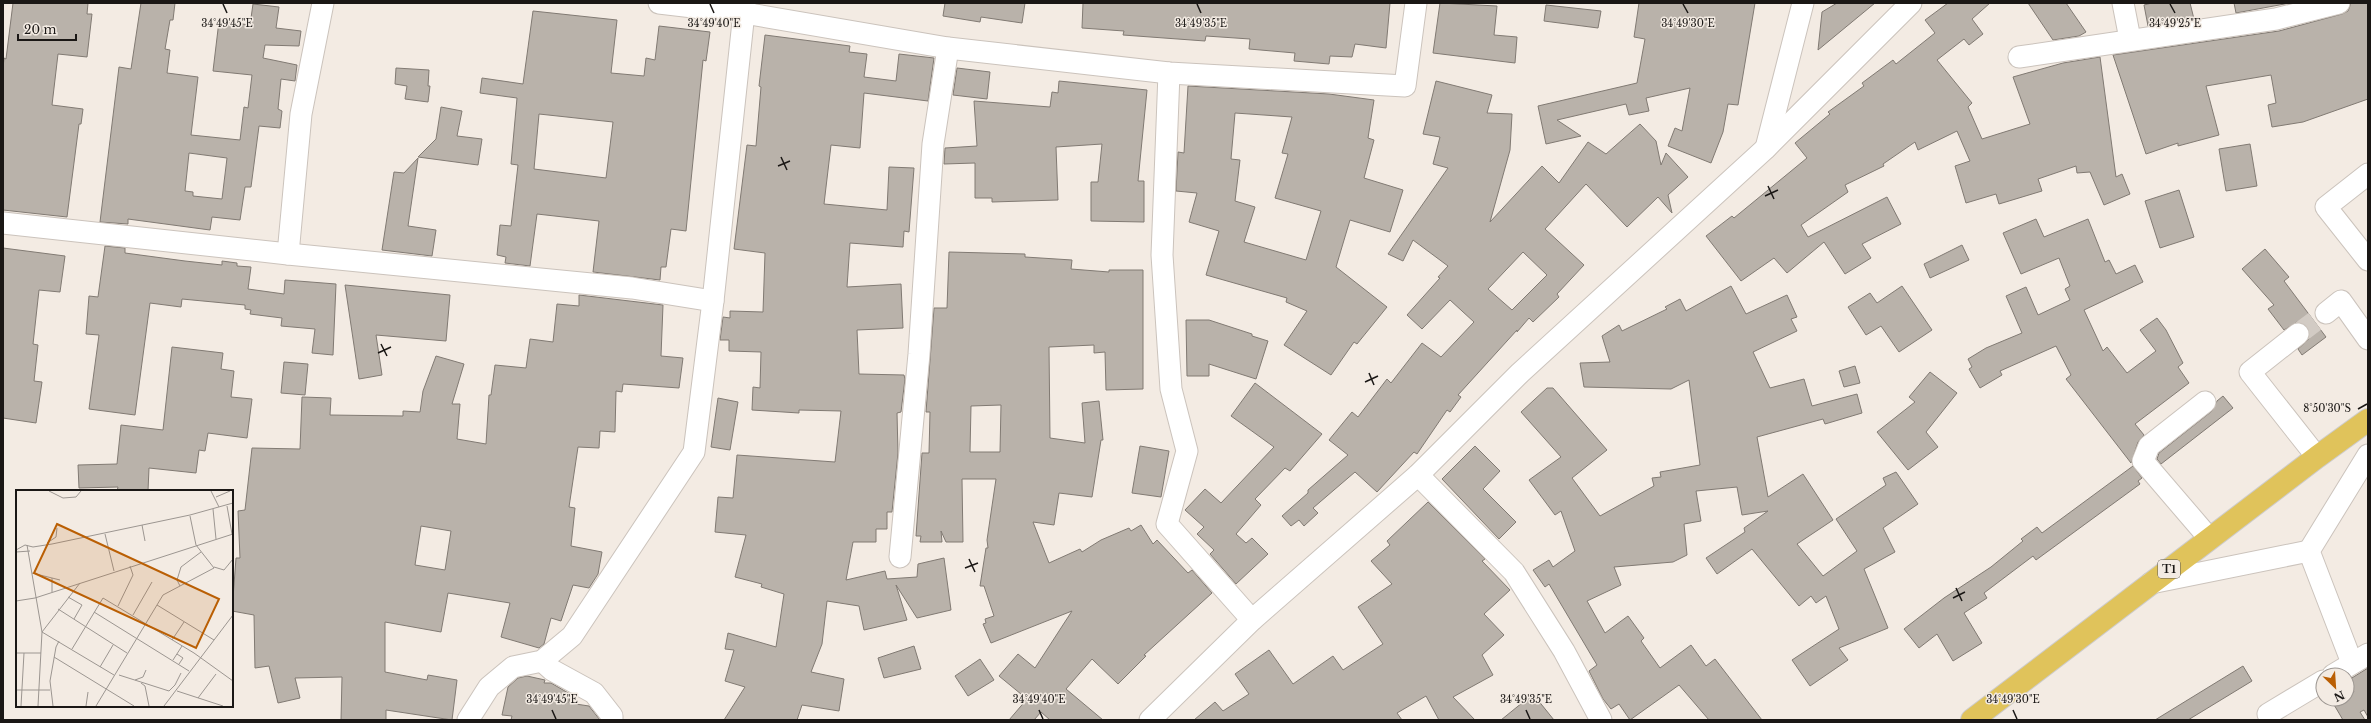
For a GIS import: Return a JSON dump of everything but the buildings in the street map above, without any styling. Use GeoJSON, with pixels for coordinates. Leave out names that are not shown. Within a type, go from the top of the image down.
{"type":"FeatureCollection","features":[{"type":"Feature","properties":{"kind":"highway","name":"T1"},"geometry":{"type":"LineString","coordinates":[[1972,720],[2210,538],[2368,420]]}},
{"type":"Feature","properties":{"kind":"street"},"geometry":{"type":"LineString","coordinates":[[288,254],[301,114],[323,3]]}},
{"type":"Feature","properties":{"kind":"street"},"geometry":{"type":"LineString","coordinates":[[659,3],[745,8],[948,48]]}},
{"type":"Feature","properties":{"kind":"street"},"geometry":{"type":"LineString","coordinates":[[777,25],[948,48],[1169,74],[1405,86],[1416,3]]}},
{"type":"Feature","properties":{"kind":"street"},"geometry":{"type":"LineString","coordinates":[[1765,149],[1803,3]]}},
{"type":"Feature","properties":{"kind":"street"},"geometry":{"type":"LineString","coordinates":[[1150,720],[1252,620],[1418,475],[1520,373],[1765,149],[1911,3]]}},
{"type":"Feature","properties":{"kind":"street"},"geometry":{"type":"LineString","coordinates":[[2123,3],[2130,39]]}},
{"type":"Feature","properties":{"kind":"street"},"geometry":{"type":"LineString","coordinates":[[2019,57],[2130,39],[2276,19],[2338,3]]}},
{"type":"Feature","properties":{"kind":"street"},"geometry":{"type":"LineString","coordinates":[[468,720],[489,687],[513,667],[542,661],[572,636],[694,452],[713,301],[745,8]]}},
{"type":"Feature","properties":{"kind":"street"},"geometry":{"type":"LineString","coordinates":[[900,557],[920,347],[933,144],[948,48]]}},
{"type":"Feature","properties":{"kind":"street"},"geometry":{"type":"LineString","coordinates":[[1169,74],[1274,68]]}},
{"type":"Feature","properties":{"kind":"street"},"geometry":{"type":"LineString","coordinates":[[1169,74],[1162,255],[1171,389],[1187,451],[1167,524],[1252,620]]}},
{"type":"Feature","properties":{"kind":"street"},"geometry":{"type":"LineString","coordinates":[[2368,174],[2326,207],[2368,260]]}},
{"type":"Feature","properties":{"kind":"street"},"geometry":{"type":"LineString","coordinates":[[3,223],[288,254],[632,288],[713,301]]}},
{"type":"Feature","properties":{"kind":"street"},"geometry":{"type":"LineString","coordinates":[[2326,313],[2341,301],[2368,339]]}},
{"type":"Feature","properties":{"kind":"street"},"geometry":{"type":"LineString","coordinates":[[2298,334],[2250,372],[2317,457]]}},
{"type":"Feature","properties":{"kind":"street"},"geometry":{"type":"LineString","coordinates":[[2205,402],[2149,446],[2143,461],[2210,538]]}},
{"type":"Feature","properties":{"kind":"street"},"geometry":{"type":"LineString","coordinates":[[2151,583],[2309,551],[2368,455]]}},
{"type":"Feature","properties":{"kind":"street"},"geometry":{"type":"LineString","coordinates":[[1418,475],[1514,572],[1564,651],[1601,720]]}},
{"type":"Feature","properties":{"kind":"street"},"geometry":{"type":"LineString","coordinates":[[2309,551],[2360,659],[2346,667]]}},
{"type":"Feature","properties":{"kind":"street"},"geometry":{"type":"LineString","coordinates":[[542,661],[552,670],[594,693],[612,716],[612,720]]}},
{"type":"Feature","properties":{"kind":"street"},"geometry":{"type":"LineString","coordinates":[[2268,714],[2315,686]]}},
{"type":"Feature","properties":{"kind":"tunnel"},"geometry":{"type":"LineString","coordinates":[[2298,334],[2326,313]]}}]}
